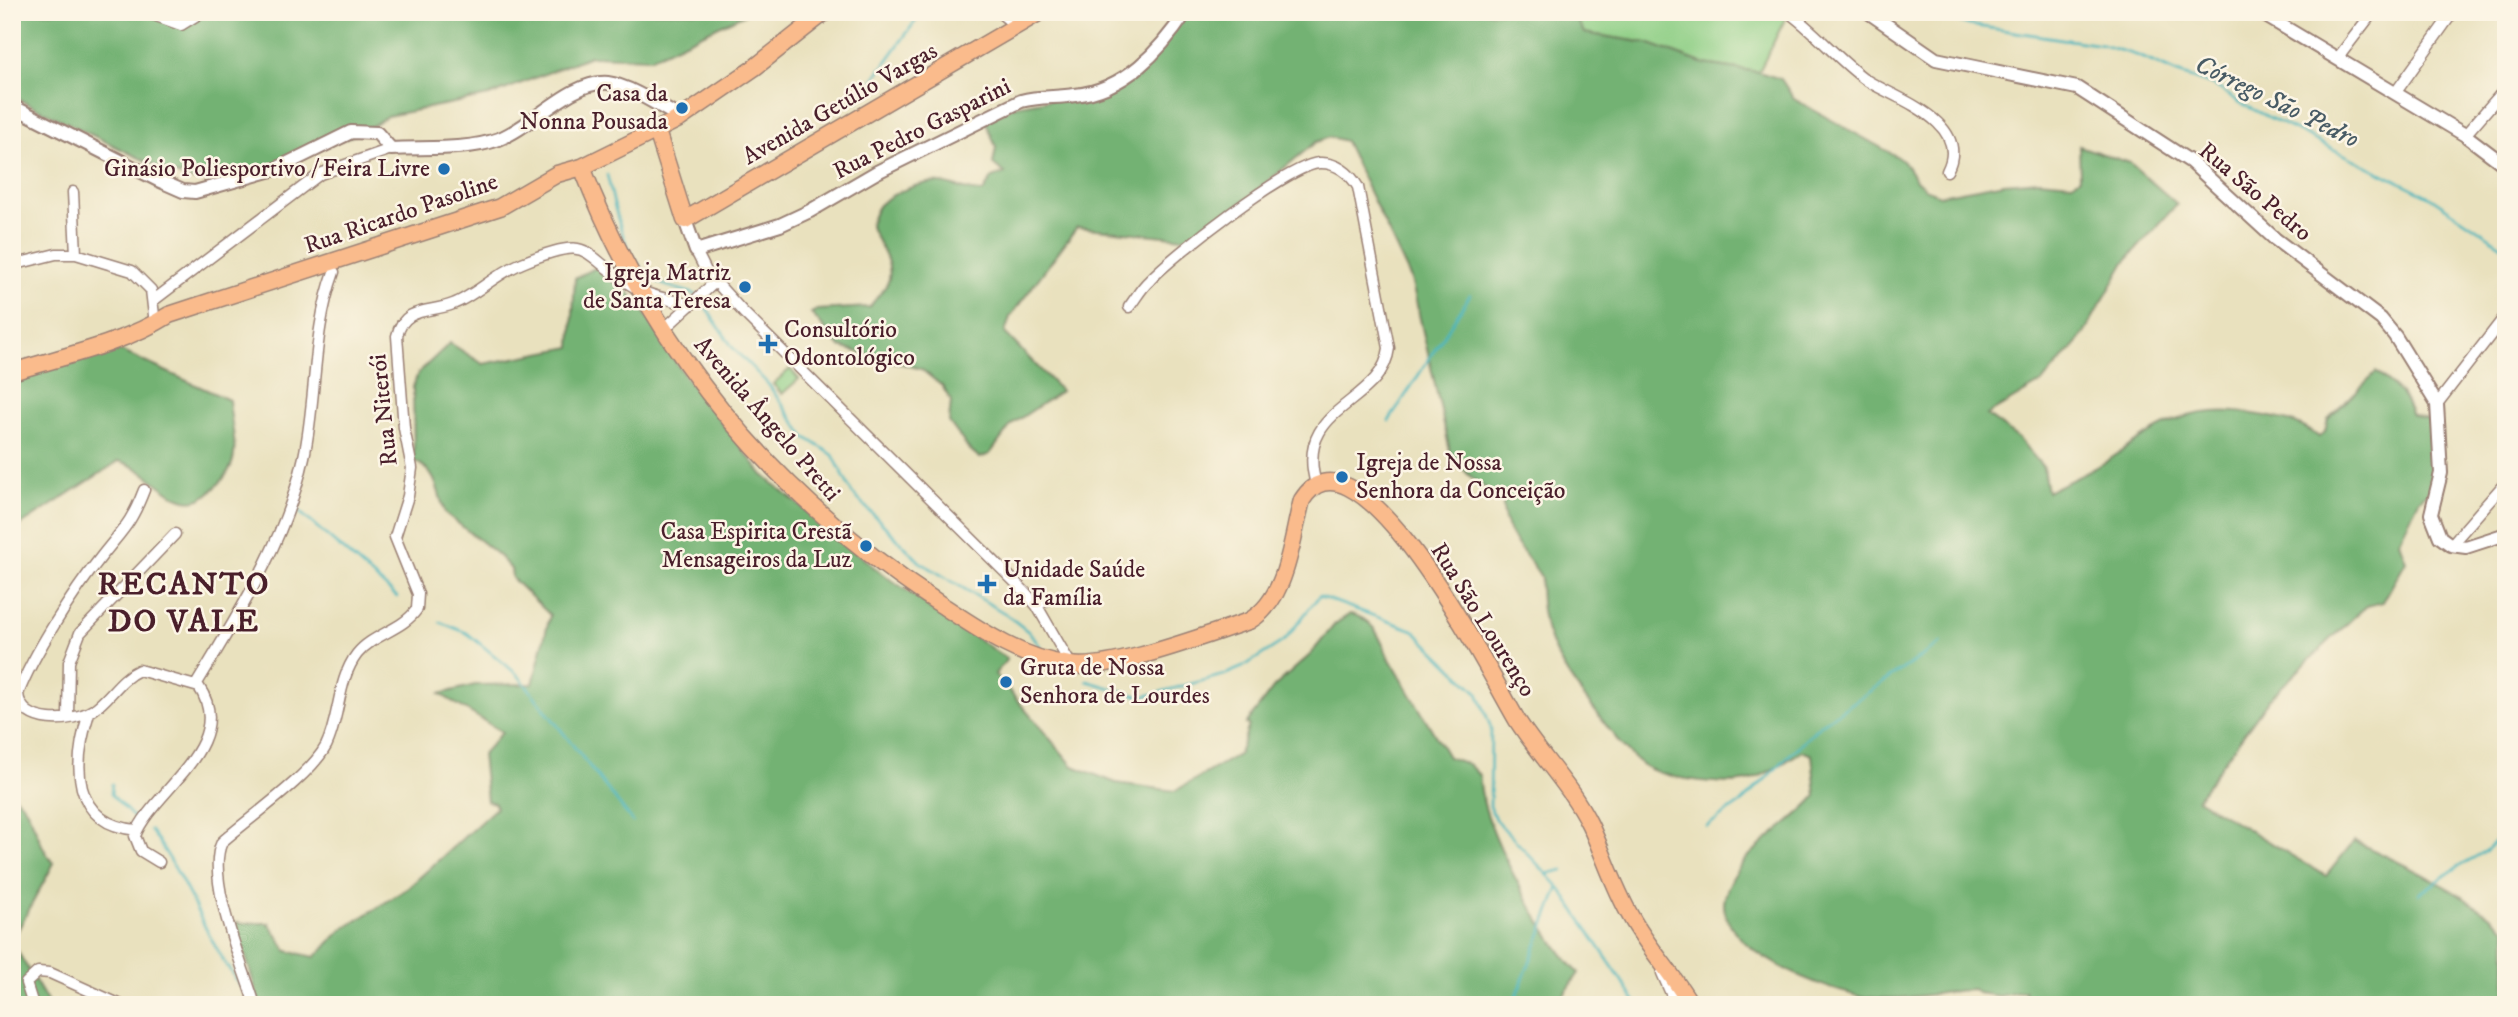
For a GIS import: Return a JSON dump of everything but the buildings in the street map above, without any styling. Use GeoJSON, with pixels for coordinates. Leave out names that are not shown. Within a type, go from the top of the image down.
{"type":"FeatureCollection","features":[{"type":"Feature","properties":{"kind":"main road"},"geometry":{"type":"LineString","coordinates":[[582,167],[681,118],[754,68],[825,12]]}},
{"type":"Feature","properties":{"kind":"main road","name":"Avenida Getúlio Vargas"},"geometry":{"type":"LineString","coordinates":[[685,220],[1040,12]]}},
{"type":"Feature","properties":{"kind":"main road"},"geometry":{"type":"LineString","coordinates":[[657,131],[685,220]]}},
{"type":"Feature","properties":{"kind":"main road","name":"Rua Ricardo Pasoline"},"geometry":{"type":"LineString","coordinates":[[155,324],[173,324],[504,216],[563,182],[582,167]]}},
{"type":"Feature","properties":{"kind":"main road","name":"Rua Ricardo Pasoline"},"geometry":{"type":"LineString","coordinates":[[155,324],[169,316],[492,210],[557,174],[582,167]]}},
{"type":"Feature","properties":{"kind":"main road","name":"Avenida Ângelo Pretti"},"geometry":{"type":"LineString","coordinates":[[582,167],[616,248],[662,331],[740,430],[829,523],[886,567],[984,632],[1047,661],[1072,666]]}},
{"type":"Feature","properties":{"kind":"main road"},"geometry":{"type":"LineString","coordinates":[[12,372],[155,324]]}},
{"type":"Feature","properties":{"kind":"main road","name":"Rua São Lourenço"},"geometry":{"type":"LineString","coordinates":[[1316,484],[1341,483],[1365,497],[1381,510],[1432,574],[1518,722],[1579,806],[1623,902],[1649,948],[1691,1005]]}},
{"type":"Feature","properties":{"kind":"main road"},"geometry":{"type":"LineString","coordinates":[[1072,666],[1104,664],[1238,625],[1260,615],[1277,594],[1302,500],[1316,484]]}},
{"type":"Feature","properties":{"kind":"street"},"geometry":{"type":"LineString","coordinates":[[145,12],[177,25],[187,24],[202,12]]}},
{"type":"Feature","properties":{"kind":"street"},"geometry":{"type":"LineString","coordinates":[[999,12],[1017,27]]}},
{"type":"Feature","properties":{"kind":"street","name":"Rua Pedro Gasparini"},"geometry":{"type":"LineString","coordinates":[[696,251],[780,225],[802,215],[877,172],[1021,101],[1037,96],[1073,96],[1106,88],[1140,66],[1165,40],[1186,12]]}},
{"type":"Feature","properties":{"kind":"street"},"geometry":{"type":"LineString","coordinates":[[1788,12],[1867,80],[1932,117],[1949,143],[1951,164],[1947,171]]}},
{"type":"Feature","properties":{"kind":"street","name":"Rua São Pedro"},"geometry":{"type":"LineString","coordinates":[[1868,12],[1936,59],[2077,88],[2191,162],[2274,239],[2381,319],[2396,336],[2437,404],[2441,473],[2431,514],[2437,533],[2451,545]]}},
{"type":"Feature","properties":{"kind":"street"},"geometry":{"type":"LineString","coordinates":[[2337,59],[2374,12]]}},
{"type":"Feature","properties":{"kind":"street"},"geometry":{"type":"LineString","coordinates":[[2396,92],[2454,12]]}},
{"type":"Feature","properties":{"kind":"street"},"geometry":{"type":"LineString","coordinates":[[2267,14],[2465,135],[2506,166]]}},
{"type":"Feature","properties":{"kind":"street"},"geometry":{"type":"LineString","coordinates":[[154,300],[309,181],[341,165],[391,149],[474,145],[500,139],[567,96],[597,84],[614,84],[681,118]]}},
{"type":"Feature","properties":{"kind":"street"},"geometry":{"type":"LineString","coordinates":[[2465,135],[2506,88]]}},
{"type":"Feature","properties":{"kind":"street"},"geometry":{"type":"LineString","coordinates":[[12,106],[183,191],[214,188],[276,169],[351,132],[377,133],[391,149]]}},
{"type":"Feature","properties":{"kind":"street"},"geometry":{"type":"LineString","coordinates":[[1129,307],[1148,282],[1171,261],[1284,176],[1319,163],[1343,170],[1353,179],[1358,187],[1388,335],[1388,355],[1366,386],[1317,435],[1311,448],[1310,463],[1316,484]]}},
{"type":"Feature","properties":{"kind":"street"},"geometry":{"type":"LineString","coordinates":[[73,192],[76,254]]}},
{"type":"Feature","properties":{"kind":"street"},"geometry":{"type":"LineString","coordinates":[[685,220],[696,251],[715,282],[1037,606],[1072,666]]}},
{"type":"Feature","properties":{"kind":"street","name":"Rua Niterói"},"geometry":{"type":"LineString","coordinates":[[255,1005],[217,879],[216,862],[222,842],[318,757],[326,746],[352,661],[369,642],[407,621],[417,610],[418,594],[395,537],[408,496],[412,468],[404,428],[397,336],[402,323],[417,311],[453,304],[501,272],[558,249],[582,248],[638,290]]}},
{"type":"Feature","properties":{"kind":"street"},"geometry":{"type":"LineString","coordinates":[[12,265],[56,254],[76,254],[132,271],[147,282],[154,300],[152,314],[155,324]]}},
{"type":"Feature","properties":{"kind":"street"},"geometry":{"type":"LineString","coordinates":[[196,685],[270,556],[303,461],[310,425],[315,353],[334,272]]}},
{"type":"Feature","properties":{"kind":"street"},"geometry":{"type":"LineString","coordinates":[[662,331],[715,282]]}},
{"type":"Feature","properties":{"kind":"street"},"geometry":{"type":"LineString","coordinates":[[638,290],[696,299]]}},
{"type":"Feature","properties":{"kind":"street"},"geometry":{"type":"LineString","coordinates":[[2437,404],[2506,315]]}},
{"type":"Feature","properties":{"kind":"street"},"geometry":{"type":"LineString","coordinates":[[2451,545],[2506,482]]}},
{"type":"Feature","properties":{"kind":"street"},"geometry":{"type":"LineString","coordinates":[[89,713],[49,719],[31,714],[19,701],[22,684],[95,566],[130,525],[144,490]]}},
{"type":"Feature","properties":{"kind":"street"},"geometry":{"type":"LineString","coordinates":[[68,716],[69,662],[80,633],[175,534]]}},
{"type":"Feature","properties":{"kind":"street"},"geometry":{"type":"LineString","coordinates":[[2451,545],[2466,547],[2506,534]]}},
{"type":"Feature","properties":{"kind":"street"},"geometry":{"type":"LineString","coordinates":[[1037,606],[1051,597]]}},
{"type":"Feature","properties":{"kind":"street"},"geometry":{"type":"LineString","coordinates":[[137,830],[119,829],[98,817],[87,804],[80,783],[80,740],[89,713],[127,677],[139,670],[196,685],[203,693],[208,716],[199,749],[177,782],[137,830],[137,846],[147,856],[159,862]]}},
{"type":"Feature","properties":{"kind":"street"},"geometry":{"type":"LineString","coordinates":[[1649,948],[1676,1005]]}},
{"type":"Feature","properties":{"kind":"street"},"geometry":{"type":"LineString","coordinates":[[33,1005],[26,983],[38,972],[50,973],[121,1005]]}},
{"type":"Feature","properties":{"kind":"green space"},"geometry":{"type":"Polygon","coordinates":[[[12,12],[749,12],[651,58],[590,56],[489,96],[387,116],[364,131],[294,158],[216,181],[193,180],[168,172],[12,96],[12,12]]]}},
{"type":"Feature","properties":{"kind":"green space"},"geometry":{"type":"Polygon","coordinates":[[[1189,12],[1332,15],[1334,12],[1568,12],[1575,16],[1584,33],[1647,43],[1704,64],[1759,72],[1781,79],[1794,99],[1903,160],[1916,180],[1927,190],[1940,195],[2004,183],[2039,180],[2072,183],[2080,178],[2079,146],[2130,163],[2177,204],[2125,262],[2080,340],[2054,369],[2041,383],[1987,415],[2019,439],[2043,467],[2047,492],[2097,467],[2165,425],[2198,414],[2237,412],[2277,418],[2298,424],[2319,437],[2325,432],[2328,419],[2376,372],[2401,393],[2412,415],[2437,423],[2437,484],[2419,500],[2399,541],[2406,561],[2383,602],[2367,606],[2355,616],[2269,699],[2197,799],[2326,876],[2354,841],[2413,869],[2488,914],[2506,928],[2506,1005],[2025,1005],[2025,991],[1999,996],[1977,993],[1973,989],[1880,998],[1849,994],[1827,987],[1777,965],[1754,950],[1736,934],[1726,916],[1725,897],[1731,881],[1751,854],[1816,796],[1812,755],[1802,751],[1765,774],[1741,782],[1714,782],[1668,775],[1638,762],[1578,689],[1552,644],[1542,612],[1541,577],[1511,534],[1506,524],[1503,502],[1472,478],[1450,451],[1411,279],[1345,141],[1330,137],[1316,142],[1211,228],[1183,238],[1077,227],[1010,317],[1005,333],[1061,391],[1012,424],[990,454],[980,458],[968,448],[949,422],[951,401],[942,386],[921,369],[840,347],[811,313],[817,310],[870,307],[887,284],[888,261],[870,225],[874,212],[884,200],[925,183],[940,183],[983,192],[992,178],[1005,173],[993,164],[996,147],[986,122],[1014,106],[1117,88],[1189,12]]]}},
{"type":"Feature","properties":{"kind":"green space"},"geometry":{"type":"Polygon","coordinates":[[[1568,12],[1783,12],[1787,15],[1759,72],[1704,64],[1647,43],[1584,33],[1575,16],[1568,12]]]}},
{"type":"Feature","properties":{"kind":"green space"},"geometry":{"type":"Polygon","coordinates":[[[601,265],[637,301],[684,375],[763,475],[881,573],[1007,659],[995,674],[1073,766],[1116,783],[1175,791],[1239,754],[1249,725],[1246,724],[1274,687],[1310,655],[1335,624],[1350,614],[1364,619],[1378,634],[1448,757],[1468,764],[1480,776],[1482,796],[1490,821],[1516,879],[1549,935],[1579,973],[1557,1005],[260,1005],[236,923],[269,923],[287,951],[315,957],[342,930],[408,888],[496,808],[495,803],[487,801],[482,755],[502,732],[440,694],[475,685],[533,684],[550,615],[512,578],[511,569],[498,555],[445,513],[432,476],[414,461],[413,387],[418,373],[450,343],[483,364],[571,347],[575,278],[601,265]]]}},
{"type":"Feature","properties":{"kind":"green space"},"geometry":{"type":"Polygon","coordinates":[[[110,346],[229,400],[234,451],[228,472],[206,496],[187,500],[179,498],[135,468],[119,461],[12,531],[12,376],[110,346]]]}},
{"type":"Feature","properties":{"kind":"green space"},"geometry":{"type":"Polygon","coordinates":[[[790,369],[799,379],[782,394],[773,384],[790,369]]]}},
{"type":"Feature","properties":{"kind":"green space"},"geometry":{"type":"Polygon","coordinates":[[[12,795],[31,818],[47,855],[54,863],[12,941],[12,795]]]}},
{"type":"Feature","properties":{"kind":"green space"},"geometry":{"type":"Polygon","coordinates":[[[12,942],[47,1001],[48,1005],[12,1005],[12,942]]]}},
{"type":"Feature","properties":{"kind":"waterway"},"geometry":{"type":"LineString","coordinates":[[858,101],[922,12]]}},
{"type":"Feature","properties":{"kind":"waterway","name":"Córrego São Pedro"},"geometry":{"type":"LineString","coordinates":[[1933,12],[1969,25],[2102,45],[2139,56],[2215,86],[2242,104],[2430,197],[2506,248]]}},
{"type":"Feature","properties":{"kind":"waterway"},"geometry":{"type":"LineString","coordinates":[[607,175],[623,235],[637,263],[660,283],[696,295]]}},
{"type":"Feature","properties":{"kind":"waterway"},"geometry":{"type":"LineString","coordinates":[[1389,421],[1470,295]]}},
{"type":"Feature","properties":{"kind":"waterway"},"geometry":{"type":"LineString","coordinates":[[701,300],[733,348],[768,384],[805,437],[833,455],[852,493],[920,562],[1006,614],[1030,633],[1040,646]]}},
{"type":"Feature","properties":{"kind":"waterway"},"geometry":{"type":"LineString","coordinates":[[296,509],[397,597]]}},
{"type":"Feature","properties":{"kind":"waterway"},"geometry":{"type":"LineString","coordinates":[[1087,681],[1142,697],[1224,675],[1243,667],[1285,640],[1319,596],[1413,630],[1478,693],[1491,728],[1490,806],[1495,819],[1559,887],[1638,1005]]}},
{"type":"Feature","properties":{"kind":"waterway"},"geometry":{"type":"LineString","coordinates":[[440,622],[467,633],[518,675],[633,822]]}},
{"type":"Feature","properties":{"kind":"waterway"},"geometry":{"type":"LineString","coordinates":[[1707,826],[1742,802],[1820,725],[1941,643]]}},
{"type":"Feature","properties":{"kind":"waterway"},"geometry":{"type":"LineString","coordinates":[[112,784],[111,794],[135,819]]}},
{"type":"Feature","properties":{"kind":"waterway"},"geometry":{"type":"LineString","coordinates":[[150,830],[175,869],[218,951],[243,989]]}},
{"type":"Feature","properties":{"kind":"waterway"},"geometry":{"type":"LineString","coordinates":[[2419,894],[2486,851],[2506,830]]}},
{"type":"Feature","properties":{"kind":"waterway"},"geometry":{"type":"LineString","coordinates":[[1546,874],[1563,870]]}},
{"type":"Feature","properties":{"kind":"waterway"},"geometry":{"type":"LineString","coordinates":[[1513,1005],[1559,887]]}},
{"type":"Feature","properties":{"kind":"waterway"},"geometry":{"type":"LineString","coordinates":[[2009,1005],[2035,995]]}},
{"type":"Feature","properties":{"kind":"place","name":"Casa da Nonna Pousada"},"geometry":{"type":"Point","coordinates":[682,108]}},
{"type":"Feature","properties":{"kind":"place","name":"Ginásio Poliesportivo / Feira Livre"},"geometry":{"type":"Point","coordinates":[444,169]}},
{"type":"Feature","properties":{"kind":"place","name":"Igreja Matriz de Santa Teresa"},"geometry":{"type":"Point","coordinates":[745,287]}},
{"type":"Feature","properties":{"kind":"place","name":"Consultório Odontológico"},"geometry":{"type":"Point","coordinates":[768,344]}},
{"type":"Feature","properties":{"kind":"place","name":"Igreja de Nossa Senhora da Conceição"},"geometry":{"type":"Point","coordinates":[1342,477]}},
{"type":"Feature","properties":{"kind":"place","name":"Casa Espirita Crestã Mensageiros da Luz"},"geometry":{"type":"Point","coordinates":[866,546]}},
{"type":"Feature","properties":{"kind":"place","name":"Unidade Saúde da Família"},"geometry":{"type":"Point","coordinates":[987,584]}},
{"type":"Feature","properties":{"kind":"place","name":"Gruta de Nossa Senhora de Lourdes"},"geometry":{"type":"Point","coordinates":[1006,682]}},
{"type":"Feature","properties":{"kind":"district","name":"RECANTO DO VALE"},"geometry":{"type":"Point","coordinates":[184,604]}}]}
